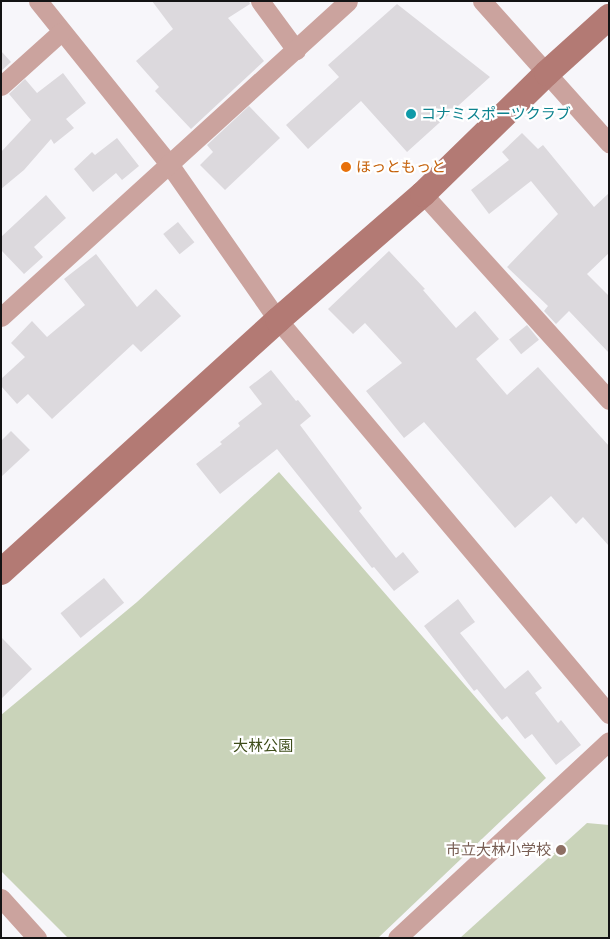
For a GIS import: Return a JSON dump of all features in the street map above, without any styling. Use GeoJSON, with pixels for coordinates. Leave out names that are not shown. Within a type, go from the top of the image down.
{"type":"FeatureCollection","features":[{"type":"Feature","properties":{"kind":"street"},"geometry":{"type":"LineString","coordinates":[[38,1],[169,164],[278,320],[609,714]]}},
{"type":"Feature","properties":{"kind":"street"},"geometry":{"type":"LineString","coordinates":[[260,1],[296,50]]}},
{"type":"Feature","properties":{"kind":"street"},"geometry":{"type":"LineString","coordinates":[[1,317],[348,1]]}},
{"type":"Feature","properties":{"kind":"street"},"geometry":{"type":"LineString","coordinates":[[482,1],[609,143]]}},
{"type":"Feature","properties":{"kind":"street"},"geometry":{"type":"LineString","coordinates":[[1,572],[278,320],[423,194],[547,73],[609,17]]}},
{"type":"Feature","properties":{"kind":"street"},"geometry":{"type":"LineString","coordinates":[[1,86],[61,32]]}},
{"type":"Feature","properties":{"kind":"street"},"geometry":{"type":"LineString","coordinates":[[423,194],[609,400]]}},
{"type":"Feature","properties":{"kind":"street"},"geometry":{"type":"LineString","coordinates":[[397,938],[609,740]]}},
{"type":"Feature","properties":{"kind":"street"},"geometry":{"type":"LineString","coordinates":[[1,898],[37,938]]}},
{"type":"Feature","properties":{"kind":"green space","name":"大林公園"},"geometry":{"type":"Polygon","coordinates":[[[279,472],[546,778],[378,938],[68,938],[1,871],[1,715],[137,602],[279,472]]]}},
{"type":"Feature","properties":{"kind":"green space"},"geometry":{"type":"Polygon","coordinates":[[[587,823],[609,825],[609,938],[460,938],[587,823]]]}},
{"type":"Feature","properties":{"kind":"building"},"geometry":{"type":"Polygon","coordinates":[[[152,1],[249,1],[250,4],[228,18],[264,61],[191,129],[155,91],[159,87],[136,61],[173,29],[152,1]]]}},
{"type":"Feature","properties":{"kind":"building","name":"コナミスポーツクラブ"},"geometry":{"type":"Polygon","coordinates":[[[397,4],[490,77],[407,152],[361,101],[308,149],[286,125],[339,77],[328,65],[397,4]]]}},
{"type":"Feature","properties":{"kind":"building"},"geometry":{"type":"Polygon","coordinates":[[[1,51],[11,62],[1,71],[1,51]]]}},
{"type":"Feature","properties":{"kind":"building"},"geometry":{"type":"Polygon","coordinates":[[[63,73],[86,103],[66,119],[74,128],[54,144],[51,139],[24,170],[1,189],[1,152],[31,120],[9,94],[25,79],[37,93],[63,73]]]}},
{"type":"Feature","properties":{"kind":"building"},"geometry":{"type":"Polygon","coordinates":[[[249,106],[280,138],[225,190],[200,165],[213,152],[207,145],[249,106]]]}},
{"type":"Feature","properties":{"kind":"building"},"geometry":{"type":"Polygon","coordinates":[[[522,133],[538,149],[543,145],[594,207],[609,193],[609,253],[587,274],[609,296],[609,353],[569,311],[556,324],[544,311],[548,306],[507,267],[558,214],[531,181],[489,214],[471,190],[509,160],[502,152],[522,133]]]}},
{"type":"Feature","properties":{"kind":"building"},"geometry":{"type":"Polygon","coordinates":[[[117,138],[139,166],[122,180],[116,173],[93,192],[74,169],[92,152],[95,155],[117,138]]]}},
{"type":"Feature","properties":{"kind":"building"},"geometry":{"type":"Polygon","coordinates":[[[46,195],[66,218],[34,247],[43,257],[24,274],[1,250],[1,237],[46,195]]]}},
{"type":"Feature","properties":{"kind":"building"},"geometry":{"type":"Polygon","coordinates":[[[178,222],[194,242],[180,254],[163,234],[178,222]]]}},
{"type":"Feature","properties":{"kind":"building"},"geometry":{"type":"Polygon","coordinates":[[[389,251],[425,289],[423,290],[456,328],[475,311],[499,339],[476,359],[507,395],[538,367],[609,446],[609,546],[583,517],[576,524],[551,496],[515,528],[424,422],[404,438],[366,391],[402,363],[365,323],[353,334],[328,309],[389,251]]]}},
{"type":"Feature","properties":{"kind":"building"},"geometry":{"type":"Polygon","coordinates":[[[96,254],[137,307],[156,289],[181,316],[141,352],[133,344],[52,419],[28,394],[17,404],[1,386],[1,379],[25,357],[11,343],[32,321],[47,337],[85,305],[64,279],[96,254]]]}},
{"type":"Feature","properties":{"kind":"building"},"geometry":{"type":"Polygon","coordinates":[[[527,325],[539,340],[521,354],[509,339],[527,325]]]}},
{"type":"Feature","properties":{"kind":"building"},"geometry":{"type":"Polygon","coordinates":[[[271,370],[311,416],[300,425],[362,508],[359,511],[396,558],[403,552],[419,572],[394,591],[374,567],[372,568],[277,449],[220,494],[196,464],[222,444],[220,442],[240,426],[238,423],[262,404],[249,387],[271,370]]]}},
{"type":"Feature","properties":{"kind":"building"},"geometry":{"type":"Polygon","coordinates":[[[11,431],[30,450],[1,477],[1,441],[11,431]]]}},
{"type":"Feature","properties":{"kind":"building"},"geometry":{"type":"Polygon","coordinates":[[[104,578],[124,603],[81,638],[60,613],[104,578]]]}},
{"type":"Feature","properties":{"kind":"building"},"geometry":{"type":"Polygon","coordinates":[[[458,599],[475,622],[460,633],[505,689],[528,670],[542,688],[535,693],[558,723],[561,720],[581,745],[556,765],[532,734],[525,739],[507,716],[502,720],[477,689],[474,691],[424,626],[458,599]]]}},
{"type":"Feature","properties":{"kind":"building"},"geometry":{"type":"Polygon","coordinates":[[[1,637],[32,669],[1,699],[1,637]]]}},
{"type":"Feature","properties":{"kind":"place","name":"コナミスポーツクラブ"},"geometry":{"type":"Point","coordinates":[411,114]}},
{"type":"Feature","properties":{"kind":"place","name":"ほっともっと"},"geometry":{"type":"Point","coordinates":[346,167]}},
{"type":"Feature","properties":{"kind":"place","name":"市立大林小学校"},"geometry":{"type":"Point","coordinates":[561,850]}}]}
